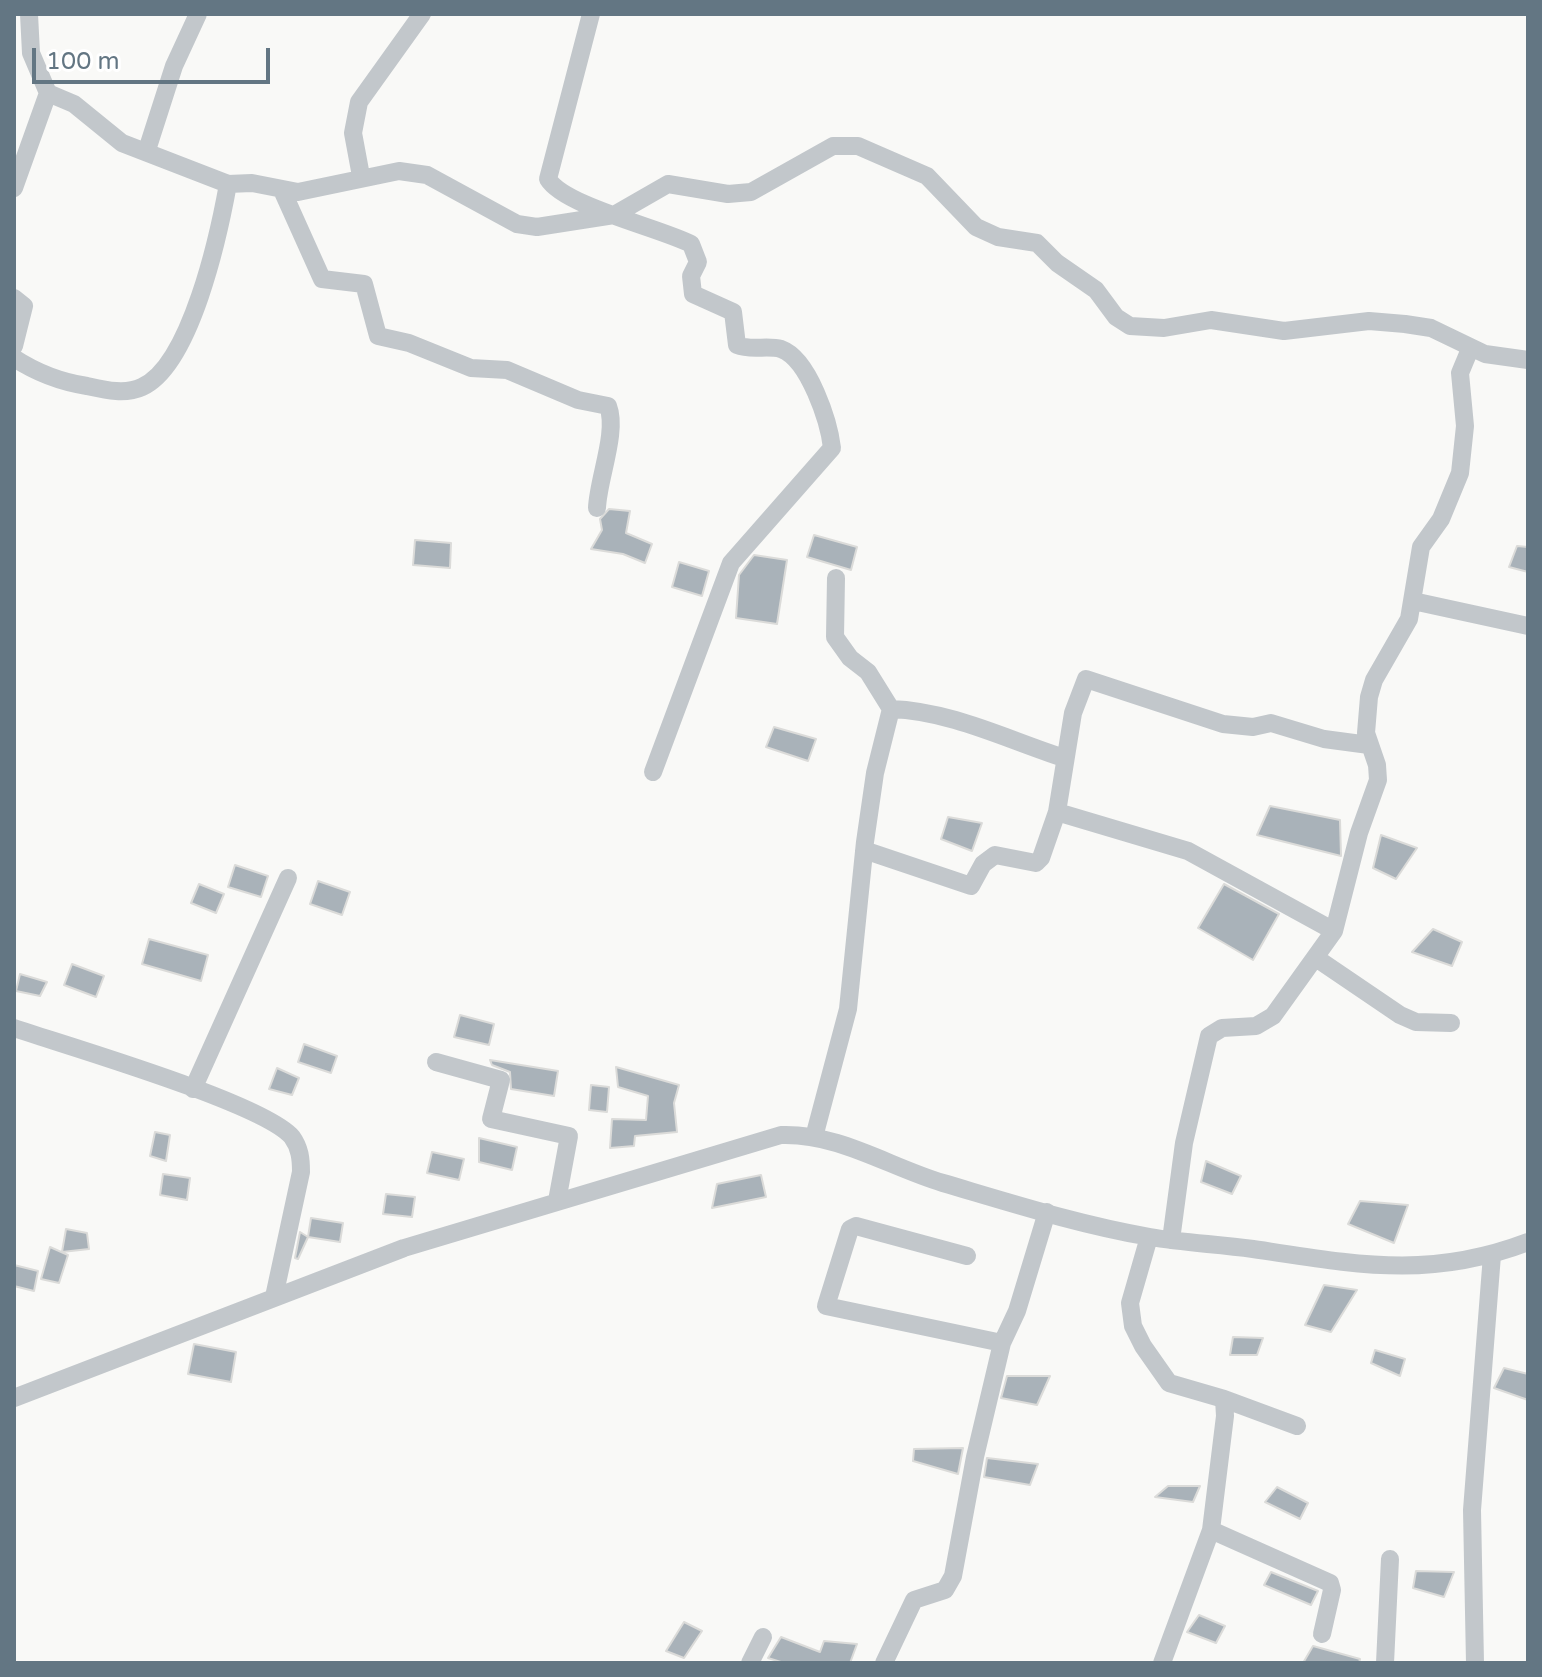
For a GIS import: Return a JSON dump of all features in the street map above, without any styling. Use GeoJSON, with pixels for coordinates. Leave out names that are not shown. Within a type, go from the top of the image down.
{"type":"FeatureCollection","features":[{"type":"Feature","properties":{"kind":"street"},"geometry":{"type":"LineString","coordinates":[[14,188],[48,93],[31,53],[29,14]]}},
{"type":"Feature","properties":{"kind":"street"},"geometry":{"type":"LineString","coordinates":[[147,150],[174,66],[198,14]]}},
{"type":"Feature","properties":{"kind":"street"},"geometry":{"type":"LineString","coordinates":[[361,176],[353,133],[359,102],[374,76],[422,14]]}},
{"type":"Feature","properties":{"kind":"street"},"geometry":{"type":"LineString","coordinates":[[591,14],[548,179],[552,186],[614,215],[691,244],[698,262],[691,276],[693,294],[733,312],[737,345],[786,351],[800,367],[822,410],[832,448],[731,563],[653,772]]}},
{"type":"Feature","properties":{"kind":"street"},"geometry":{"type":"LineString","coordinates":[[48,93],[78,106],[118,140],[147,150],[191,172],[228,184],[252,183],[298,192],[361,176],[399,171],[427,175],[523,227],[595,220],[614,215],[668,184],[728,194],[751,192],[833,146],[858,146],[932,179],[976,227],[998,237],[1037,243],[1057,263],[1096,290],[1116,317],[1130,326],[1164,328],[1211,320],[1284,331],[1369,321],[1431,328],[1470,349],[1528,360]]}},
{"type":"Feature","properties":{"kind":"street"},"geometry":{"type":"LineString","coordinates":[[14,358],[61,382],[109,390],[130,391],[159,376],[173,358],[202,289],[218,240],[228,184]]}},
{"type":"Feature","properties":{"kind":"street"},"geometry":{"type":"LineString","coordinates":[[282,190],[322,279],[364,284],[378,336],[409,343],[471,368],[503,369],[578,400],[608,406],[606,457],[598,482],[597,508]]}},
{"type":"Feature","properties":{"kind":"street"},"geometry":{"type":"LineString","coordinates":[[14,298],[24,306],[25,316],[14,346]]}},
{"type":"Feature","properties":{"kind":"street"},"geometry":{"type":"LineString","coordinates":[[1171,1240],[1182,1156],[1209,1036],[1214,1030],[1256,1026],[1273,1016],[1334,931],[1359,833],[1378,780],[1365,723],[1372,688],[1405,631],[1421,547],[1441,519],[1460,473],[1465,426],[1460,373],[1470,349]]}},
{"type":"Feature","properties":{"kind":"street"},"geometry":{"type":"LineString","coordinates":[[814,1137],[848,1009],[875,773],[891,709],[870,674],[835,637],[836,578]]}},
{"type":"Feature","properties":{"kind":"street"},"geometry":{"type":"LineString","coordinates":[[1413,601],[1528,626]]}},
{"type":"Feature","properties":{"kind":"street"},"geometry":{"type":"LineString","coordinates":[[864,850],[971,886],[983,864],[995,855],[1036,863],[1041,858],[1057,812],[1064,758],[1077,698],[1084,681],[1089,679],[1223,724],[1281,724],[1324,739],[1369,745]]}},
{"type":"Feature","properties":{"kind":"street"},"geometry":{"type":"LineString","coordinates":[[891,709],[914,710],[960,721],[1064,758]]}},
{"type":"Feature","properties":{"kind":"street"},"geometry":{"type":"LineString","coordinates":[[1057,812],[1188,851],[1334,931]]}},
{"type":"Feature","properties":{"kind":"street"},"geometry":{"type":"LineString","coordinates":[[193,1089],[288,878]]}},
{"type":"Feature","properties":{"kind":"street"},"geometry":{"type":"LineString","coordinates":[[1316,958],[1400,1015],[1416,1022],[1451,1023]]}},
{"type":"Feature","properties":{"kind":"street"},"geometry":{"type":"LineString","coordinates":[[14,1028],[193,1089],[270,1120],[292,1137],[300,1152],[301,1172],[274,1297]]}},
{"type":"Feature","properties":{"kind":"street"},"geometry":{"type":"LineString","coordinates":[[436,1062],[501,1080],[491,1119],[569,1136],[557,1201]]}},
{"type":"Feature","properties":{"kind":"street"},"geometry":{"type":"LineString","coordinates":[[14,1398],[404,1248],[768,1138],[790,1135],[814,1137],[939,1182],[1149,1237],[1393,1267],[1434,1267],[1492,1255],[1528,1242]]}},
{"type":"Feature","properties":{"kind":"street"},"geometry":{"type":"LineString","coordinates":[[884,1663],[914,1600],[945,1590],[953,1576],[975,1457],[1002,1343],[1017,1311],[1047,1212]]}},
{"type":"Feature","properties":{"kind":"street"},"geometry":{"type":"LineString","coordinates":[[967,1256],[856,1226],[850,1229],[826,1306],[1002,1343]]}},
{"type":"Feature","properties":{"kind":"street"},"geometry":{"type":"LineString","coordinates":[[1149,1237],[1130,1303],[1133,1326],[1169,1383],[1297,1426]]}},
{"type":"Feature","properties":{"kind":"street"},"geometry":{"type":"LineString","coordinates":[[1475,1663],[1472,1510],[1492,1255]]}},
{"type":"Feature","properties":{"kind":"street"},"geometry":{"type":"LineString","coordinates":[[1162,1663],[1211,1530],[1219,1476],[1224,1399]]}},
{"type":"Feature","properties":{"kind":"street"},"geometry":{"type":"LineString","coordinates":[[1211,1530],[1330,1583],[1332,1590],[1322,1634]]}},
{"type":"Feature","properties":{"kind":"street"},"geometry":{"type":"LineString","coordinates":[[1385,1663],[1390,1559]]}},
{"type":"Feature","properties":{"kind":"street"},"geometry":{"type":"LineString","coordinates":[[750,1663],[763,1637]]}},
{"type":"Feature","properties":{"kind":"building"},"geometry":{"type":"Polygon","coordinates":[[[609,509],[630,511],[626,533],[652,544],[645,563],[623,554],[591,549],[602,530],[600,519],[609,509]]]}},
{"type":"Feature","properties":{"kind":"building"},"geometry":{"type":"Polygon","coordinates":[[[814,535],[857,547],[851,570],[807,557],[814,535]]]}},
{"type":"Feature","properties":{"kind":"building"},"geometry":{"type":"Polygon","coordinates":[[[415,540],[451,543],[450,568],[413,565],[415,540]]]}},
{"type":"Feature","properties":{"kind":"building"},"geometry":{"type":"Polygon","coordinates":[[[1517,546],[1528,547],[1528,572],[1509,567],[1517,546]]]}},
{"type":"Feature","properties":{"kind":"building"},"geometry":{"type":"Polygon","coordinates":[[[754,555],[787,560],[777,624],[736,618],[739,575],[754,555]]]}},
{"type":"Feature","properties":{"kind":"building"},"geometry":{"type":"Polygon","coordinates":[[[679,562],[709,571],[702,596],[672,587],[679,562]]]}},
{"type":"Feature","properties":{"kind":"building"},"geometry":{"type":"Polygon","coordinates":[[[774,727],[816,739],[808,761],[766,747],[774,727]]]}},
{"type":"Feature","properties":{"kind":"building"},"geometry":{"type":"Polygon","coordinates":[[[1270,806],[1340,820],[1341,856],[1257,835],[1270,806]]]}},
{"type":"Feature","properties":{"kind":"building"},"geometry":{"type":"Polygon","coordinates":[[[948,817],[982,823],[972,851],[941,839],[948,817]]]}},
{"type":"Feature","properties":{"kind":"building"},"geometry":{"type":"Polygon","coordinates":[[[1381,835],[1417,848],[1396,879],[1373,868],[1381,835]]]}},
{"type":"Feature","properties":{"kind":"building"},"geometry":{"type":"Polygon","coordinates":[[[235,865],[268,876],[261,897],[228,887],[235,865]]]}},
{"type":"Feature","properties":{"kind":"building"},"geometry":{"type":"Polygon","coordinates":[[[318,881],[350,892],[342,915],[310,904],[318,881]]]}},
{"type":"Feature","properties":{"kind":"building"},"geometry":{"type":"Polygon","coordinates":[[[199,884],[224,894],[216,913],[191,903],[199,884]]]}},
{"type":"Feature","properties":{"kind":"building"},"geometry":{"type":"Polygon","coordinates":[[[1224,884],[1279,914],[1253,960],[1198,928],[1224,884]]]}},
{"type":"Feature","properties":{"kind":"building"},"geometry":{"type":"Polygon","coordinates":[[[1433,929],[1462,942],[1452,966],[1412,952],[1433,929]]]}},
{"type":"Feature","properties":{"kind":"building"},"geometry":{"type":"Polygon","coordinates":[[[149,939],[208,955],[201,981],[142,964],[149,939]]]}},
{"type":"Feature","properties":{"kind":"building"},"geometry":{"type":"Polygon","coordinates":[[[72,964],[104,976],[96,997],[64,985],[72,964]]]}},
{"type":"Feature","properties":{"kind":"building"},"geometry":{"type":"Polygon","coordinates":[[[20,974],[47,982],[40,996],[16,991],[20,974]]]}},
{"type":"Feature","properties":{"kind":"building"},"geometry":{"type":"Polygon","coordinates":[[[460,1015],[494,1024],[489,1045],[454,1037],[460,1015]]]}},
{"type":"Feature","properties":{"kind":"building"},"geometry":{"type":"Polygon","coordinates":[[[304,1044],[337,1056],[331,1073],[298,1062],[304,1044]]]}},
{"type":"Feature","properties":{"kind":"building"},"geometry":{"type":"Polygon","coordinates":[[[490,1060],[558,1071],[554,1096],[511,1089],[510,1072],[492,1065],[490,1060]]]}},
{"type":"Feature","properties":{"kind":"building"},"geometry":{"type":"Polygon","coordinates":[[[616,1067],[679,1085],[674,1103],[677,1132],[635,1136],[634,1146],[610,1148],[612,1119],[646,1120],[648,1096],[618,1087],[616,1067]]]}},
{"type":"Feature","properties":{"kind":"building"},"geometry":{"type":"Polygon","coordinates":[[[277,1068],[299,1078],[292,1095],[269,1089],[277,1068]]]}},
{"type":"Feature","properties":{"kind":"building"},"geometry":{"type":"Polygon","coordinates":[[[591,1085],[609,1087],[607,1112],[589,1110],[591,1085]]]}},
{"type":"Feature","properties":{"kind":"building"},"geometry":{"type":"Polygon","coordinates":[[[155,1132],[170,1135],[166,1161],[150,1156],[155,1132]]]}},
{"type":"Feature","properties":{"kind":"building"},"geometry":{"type":"Polygon","coordinates":[[[479,1138],[517,1147],[512,1170],[479,1162],[479,1138]]]}},
{"type":"Feature","properties":{"kind":"building"},"geometry":{"type":"Polygon","coordinates":[[[432,1152],[464,1159],[459,1180],[427,1173],[432,1152]]]}},
{"type":"Feature","properties":{"kind":"building"},"geometry":{"type":"Polygon","coordinates":[[[1206,1161],[1241,1176],[1232,1194],[1201,1182],[1206,1161]]]}},
{"type":"Feature","properties":{"kind":"building"},"geometry":{"type":"Polygon","coordinates":[[[163,1174],[190,1178],[187,1200],[160,1195],[163,1174]]]}},
{"type":"Feature","properties":{"kind":"building"},"geometry":{"type":"Polygon","coordinates":[[[761,1175],[766,1197],[712,1208],[717,1184],[761,1175]]]}},
{"type":"Feature","properties":{"kind":"building"},"geometry":{"type":"Polygon","coordinates":[[[386,1194],[415,1197],[412,1217],[383,1214],[386,1194]]]}},
{"type":"Feature","properties":{"kind":"building"},"geometry":{"type":"Polygon","coordinates":[[[1360,1201],[1408,1205],[1394,1243],[1348,1224],[1360,1201]]]}},
{"type":"Feature","properties":{"kind":"building"},"geometry":{"type":"Polygon","coordinates":[[[311,1218],[343,1223],[340,1242],[308,1237],[311,1218]]]}},
{"type":"Feature","properties":{"kind":"building"},"geometry":{"type":"Polygon","coordinates":[[[66,1229],[87,1233],[89,1249],[62,1252],[66,1229]]]}},
{"type":"Feature","properties":{"kind":"building"},"geometry":{"type":"Polygon","coordinates":[[[300,1232],[308,1237],[298,1259],[295,1258],[300,1232]]]}},
{"type":"Feature","properties":{"kind":"building"},"geometry":{"type":"Polygon","coordinates":[[[50,1247],[68,1255],[59,1283],[41,1279],[50,1247]]]}},
{"type":"Feature","properties":{"kind":"building"},"geometry":{"type":"Polygon","coordinates":[[[14,1265],[38,1271],[34,1291],[14,1286],[14,1265]]]}},
{"type":"Feature","properties":{"kind":"building"},"geometry":{"type":"Polygon","coordinates":[[[1324,1285],[1357,1290],[1331,1332],[1305,1325],[1324,1285]]]}},
{"type":"Feature","properties":{"kind":"building"},"geometry":{"type":"Polygon","coordinates":[[[1233,1337],[1263,1338],[1257,1355],[1230,1355],[1233,1337]]]}},
{"type":"Feature","properties":{"kind":"building"},"geometry":{"type":"Polygon","coordinates":[[[194,1344],[236,1352],[231,1382],[188,1374],[194,1344]]]}},
{"type":"Feature","properties":{"kind":"building"},"geometry":{"type":"Polygon","coordinates":[[[1375,1350],[1405,1359],[1400,1376],[1371,1363],[1375,1350]]]}},
{"type":"Feature","properties":{"kind":"building"},"geometry":{"type":"Polygon","coordinates":[[[1504,1368],[1528,1374],[1528,1400],[1494,1388],[1504,1368]]]}},
{"type":"Feature","properties":{"kind":"building"},"geometry":{"type":"Polygon","coordinates":[[[1007,1376],[1050,1376],[1037,1405],[1001,1398],[1007,1376]]]}},
{"type":"Feature","properties":{"kind":"building"},"geometry":{"type":"Polygon","coordinates":[[[963,1448],[958,1474],[913,1461],[914,1449],[963,1448]]]}},
{"type":"Feature","properties":{"kind":"building"},"geometry":{"type":"Polygon","coordinates":[[[987,1458],[1038,1464],[1030,1485],[984,1477],[987,1458]]]}},
{"type":"Feature","properties":{"kind":"building"},"geometry":{"type":"Polygon","coordinates":[[[1168,1486],[1200,1486],[1193,1502],[1155,1497],[1168,1486]]]}},
{"type":"Feature","properties":{"kind":"building"},"geometry":{"type":"Polygon","coordinates":[[[1277,1487],[1308,1503],[1300,1519],[1265,1502],[1277,1487]]]}},
{"type":"Feature","properties":{"kind":"building"},"geometry":{"type":"Polygon","coordinates":[[[1416,1571],[1454,1572],[1444,1597],[1413,1588],[1416,1571]]]}},
{"type":"Feature","properties":{"kind":"building"},"geometry":{"type":"Polygon","coordinates":[[[1271,1572],[1318,1591],[1311,1605],[1264,1585],[1271,1572]]]}},
{"type":"Feature","properties":{"kind":"building"},"geometry":{"type":"Polygon","coordinates":[[[1199,1615],[1225,1626],[1216,1643],[1187,1632],[1199,1615]]]}},
{"type":"Feature","properties":{"kind":"building"},"geometry":{"type":"Polygon","coordinates":[[[684,1622],[702,1631],[684,1658],[666,1651],[684,1622]]]}},
{"type":"Feature","properties":{"kind":"building"},"geometry":{"type":"Polygon","coordinates":[[[781,1637],[820,1652],[824,1641],[857,1644],[850,1663],[784,1663],[768,1658],[781,1637]]]}},
{"type":"Feature","properties":{"kind":"building"},"geometry":{"type":"Polygon","coordinates":[[[1313,1646],[1360,1659],[1359,1663],[1303,1663],[1313,1646]]]}}]}
